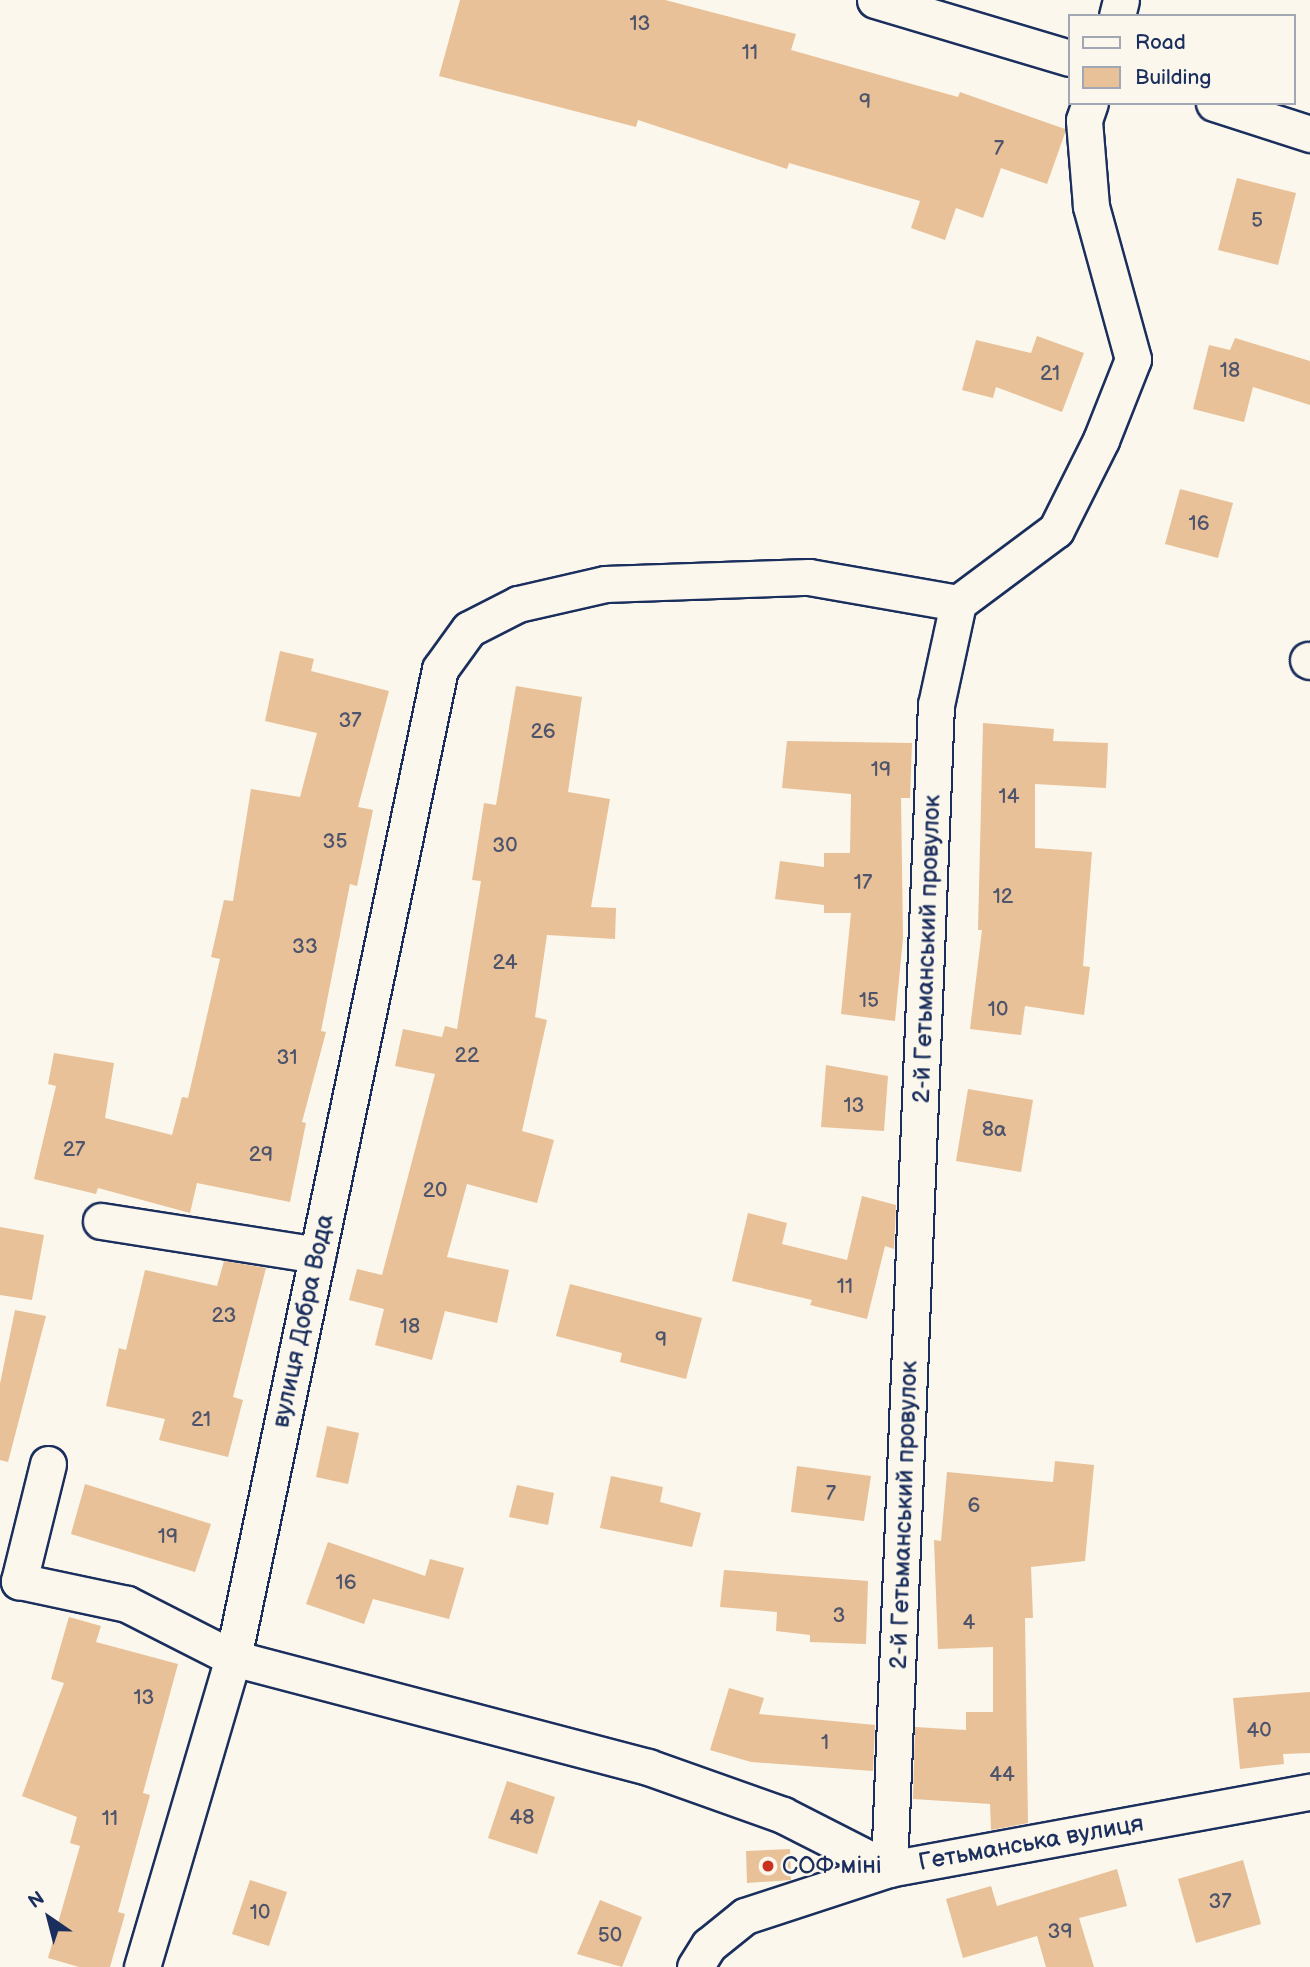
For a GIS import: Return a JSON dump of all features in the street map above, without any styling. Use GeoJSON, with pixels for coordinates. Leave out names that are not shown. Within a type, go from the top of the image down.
{"type":"FeatureCollection","features":[{"type":"Feature","properties":{"kind":"street"},"geometry":{"type":"LineString","coordinates":[[875,0],[1068,57]]}},
{"type":"Feature","properties":{"kind":"street"},"geometry":{"type":"LineString","coordinates":[[958,603],[1056,530],[1101,440],[1133,359],[1091,206],[1084,120],[1089,105]]}},
{"type":"Feature","properties":{"kind":"street"},"geometry":{"type":"LineString","coordinates":[[1220,105],[1310,134]]}},
{"type":"Feature","properties":{"kind":"street","name":"вулиця Добра Вода"},"geometry":{"type":"LineString","coordinates":[[142,1967],[233,1658],[440,668],[469,629],[518,604],[605,584],[809,577],[958,603]]}},
{"type":"Feature","properties":{"kind":"street","name":"2-й Гетьманський провулок"},"geometry":{"type":"LineString","coordinates":[[889,1869],[936,705],[958,603]]}},
{"type":"Feature","properties":{"kind":"street"},"geometry":{"type":"LineString","coordinates":[[101,1221],[317,1255]]}},
{"type":"Feature","properties":{"kind":"street"},"geometry":{"type":"LineString","coordinates":[[48,1464],[19,1581],[127,1604],[233,1658],[648,1767],[783,1815],[889,1869]]}},
{"type":"Feature","properties":{"kind":"street","name":"Гетьманська вулиця"},"geometry":{"type":"LineString","coordinates":[[695,1967],[709,1945],[745,1916],[889,1869],[1310,1792]]}},
{"type":"Feature","properties":{"kind":"building"},"geometry":{"type":"Polygon","coordinates":[[[460,0],[665,0],[796,34],[791,50],[958,97],[960,92],[1065,129],[1065,133],[1047,184],[1001,168],[983,218],[956,208],[945,240],[911,228],[920,201],[789,163],[787,169],[638,120],[636,127],[439,76],[460,0]]]}},
{"type":"Feature","properties":{"kind":"building"},"geometry":{"type":"Polygon","coordinates":[[[1237,178],[1296,193],[1278,265],[1218,250],[1237,178]]]}},
{"type":"Feature","properties":{"kind":"building"},"geometry":{"type":"Polygon","coordinates":[[[1037,336],[1084,353],[1062,412],[996,387],[993,398],[962,390],[976,340],[1031,353],[1037,336]]]}},
{"type":"Feature","properties":{"kind":"building"},"geometry":{"type":"Polygon","coordinates":[[[1235,338],[1310,361],[1310,405],[1253,387],[1244,422],[1193,409],[1209,345],[1230,350],[1235,338]]]}},
{"type":"Feature","properties":{"kind":"building"},"geometry":{"type":"Polygon","coordinates":[[[1180,489],[1233,503],[1218,558],[1165,544],[1180,489]]]}},
{"type":"Feature","properties":{"kind":"building"},"geometry":{"type":"Polygon","coordinates":[[[280,651],[314,659],[311,671],[389,691],[358,807],[373,810],[357,886],[350,884],[321,1031],[326,1032],[302,1122],[306,1123],[290,1202],[197,1183],[190,1213],[98,1188],[96,1194],[34,1179],[56,1086],[48,1084],[54,1053],[114,1063],[105,1118],[172,1135],[182,1097],[188,1098],[220,959],[211,957],[224,900],[233,901],[251,789],[300,797],[317,733],[265,721],[280,651]]]}},
{"type":"Feature","properties":{"kind":"building"},"geometry":{"type":"Polygon","coordinates":[[[516,686],[582,697],[568,792],[610,799],[591,907],[616,908],[615,939],[547,935],[535,1017],[547,1020],[522,1131],[554,1140],[537,1203],[467,1184],[447,1257],[509,1270],[497,1323],[445,1311],[432,1360],[375,1345],[384,1309],[349,1300],[357,1269],[382,1275],[435,1074],[395,1066],[403,1029],[442,1037],[445,1026],[457,1029],[481,881],[472,880],[484,803],[496,805],[516,686]]]}},
{"type":"Feature","properties":{"kind":"building"},"geometry":{"type":"Polygon","coordinates":[[[983,723],[1054,729],[1053,741],[1108,743],[1106,788],[1035,784],[1035,848],[1092,852],[1083,966],[1090,967],[1084,1015],[1025,1006],[1021,1035],[970,1029],[982,930],[978,930],[983,723]]]}},
{"type":"Feature","properties":{"kind":"building"},"geometry":{"type":"Polygon","coordinates":[[[787,741],[912,743],[910,798],[901,798],[903,938],[895,1021],[841,1014],[851,913],[824,913],[824,905],[775,899],[780,861],[824,867],[824,853],[850,853],[851,794],[782,788],[787,741]]]}},
{"type":"Feature","properties":{"kind":"building"},"geometry":{"type":"Polygon","coordinates":[[[826,1065],[888,1076],[884,1131],[821,1127],[826,1065]]]}},
{"type":"Feature","properties":{"kind":"building"},"geometry":{"type":"Polygon","coordinates":[[[968,1089],[1033,1100],[1021,1172],[956,1161],[968,1089]]]}},
{"type":"Feature","properties":{"kind":"building"},"geometry":{"type":"Polygon","coordinates":[[[862,1196],[896,1205],[894,1249],[885,1246],[867,1319],[810,1305],[812,1300],[732,1281],[748,1213],[787,1223],[782,1244],[847,1260],[862,1196]]]}},
{"type":"Feature","properties":{"kind":"building"},"geometry":{"type":"Polygon","coordinates":[[[0,1227],[44,1235],[32,1300],[0,1295],[0,1227]]]}},
{"type":"Feature","properties":{"kind":"building"},"geometry":{"type":"Polygon","coordinates":[[[224,1261],[266,1268],[233,1397],[243,1400],[228,1457],[159,1440],[165,1419],[106,1406],[119,1348],[126,1350],[145,1270],[217,1286],[224,1261]]]}},
{"type":"Feature","properties":{"kind":"building"},"geometry":{"type":"Polygon","coordinates":[[[570,1284],[702,1318],[686,1379],[620,1362],[622,1353],[556,1336],[570,1284]]]}},
{"type":"Feature","properties":{"kind":"building"},"geometry":{"type":"Polygon","coordinates":[[[15,1310],[46,1316],[8,1462],[0,1460],[0,1384],[15,1310]]]}},
{"type":"Feature","properties":{"kind":"building"},"geometry":{"type":"Polygon","coordinates":[[[327,1426],[359,1433],[348,1484],[316,1477],[327,1426]]]}},
{"type":"Feature","properties":{"kind":"building"},"geometry":{"type":"Polygon","coordinates":[[[1055,1461],[1094,1465],[1085,1561],[1031,1567],[1033,1618],[1025,1618],[1028,1823],[991,1830],[990,1804],[913,1799],[915,1727],[966,1730],[966,1712],[993,1712],[993,1647],[938,1649],[934,1540],[941,1541],[947,1472],[1053,1482],[1055,1461]]]}},
{"type":"Feature","properties":{"kind":"building"},"geometry":{"type":"Polygon","coordinates":[[[797,1466],[871,1476],[864,1521],[791,1512],[797,1466]]]}},
{"type":"Feature","properties":{"kind":"building"},"geometry":{"type":"Polygon","coordinates":[[[611,1476],[663,1487],[660,1502],[701,1513],[692,1547],[600,1528],[611,1476]]]}},
{"type":"Feature","properties":{"kind":"building"},"geometry":{"type":"Polygon","coordinates":[[[85,1484],[211,1524],[195,1572],[71,1534],[85,1484]]]}},
{"type":"Feature","properties":{"kind":"building"},"geometry":{"type":"Polygon","coordinates":[[[517,1485],[554,1493],[548,1525],[509,1517],[517,1485]]]}},
{"type":"Feature","properties":{"kind":"building"},"geometry":{"type":"Polygon","coordinates":[[[328,1542],[425,1576],[430,1559],[464,1568],[449,1619],[373,1599],[364,1624],[306,1604],[328,1542]]]}},
{"type":"Feature","properties":{"kind":"building"},"geometry":{"type":"Polygon","coordinates":[[[724,1570],[868,1581],[866,1644],[810,1642],[810,1635],[776,1631],[777,1612],[720,1607],[724,1570]]]}},
{"type":"Feature","properties":{"kind":"building"},"geometry":{"type":"Polygon","coordinates":[[[69,1617],[101,1626],[96,1642],[178,1664],[143,1793],[150,1795],[118,1912],[125,1914],[110,1967],[79,1967],[48,1958],[80,1846],[70,1843],[77,1817],[22,1796],[64,1683],[51,1679],[69,1617]]]}},
{"type":"Feature","properties":{"kind":"building"},"geometry":{"type":"Polygon","coordinates":[[[729,1688],[764,1698],[759,1714],[875,1725],[873,1771],[751,1762],[710,1750],[729,1688]]]}},
{"type":"Feature","properties":{"kind":"building"},"geometry":{"type":"Polygon","coordinates":[[[1310,1692],[1310,1753],[1283,1754],[1284,1764],[1240,1769],[1233,1698],[1310,1692]]]}},
{"type":"Feature","properties":{"kind":"building"},"geometry":{"type":"Polygon","coordinates":[[[507,1781],[555,1797],[537,1854],[488,1838],[507,1781]]]}},
{"type":"Feature","properties":{"kind":"building","name":"СОФ міні"},"geometry":{"type":"Polygon","coordinates":[[[790,1849],[791,1880],[747,1883],[746,1851],[790,1849]]]}},
{"type":"Feature","properties":{"kind":"building"},"geometry":{"type":"Polygon","coordinates":[[[1243,1860],[1261,1924],[1196,1943],[1178,1879],[1243,1860]]]}},
{"type":"Feature","properties":{"kind":"building"},"geometry":{"type":"Polygon","coordinates":[[[1117,1869],[1127,1906],[1079,1918],[1094,1967],[1046,1967],[1037,1936],[963,1958],[946,1899],[991,1886],[997,1906],[1117,1869]]]}},
{"type":"Feature","properties":{"kind":"building"},"geometry":{"type":"Polygon","coordinates":[[[250,1880],[287,1892],[269,1946],[232,1934],[250,1880]]]}},
{"type":"Feature","properties":{"kind":"building"},"geometry":{"type":"Polygon","coordinates":[[[600,1900],[642,1917],[622,1967],[577,1954],[600,1900]]]}},
{"type":"Feature","properties":{"kind":"place","name":"СОФ міні"},"geometry":{"type":"Point","coordinates":[768,1866]}}]}
